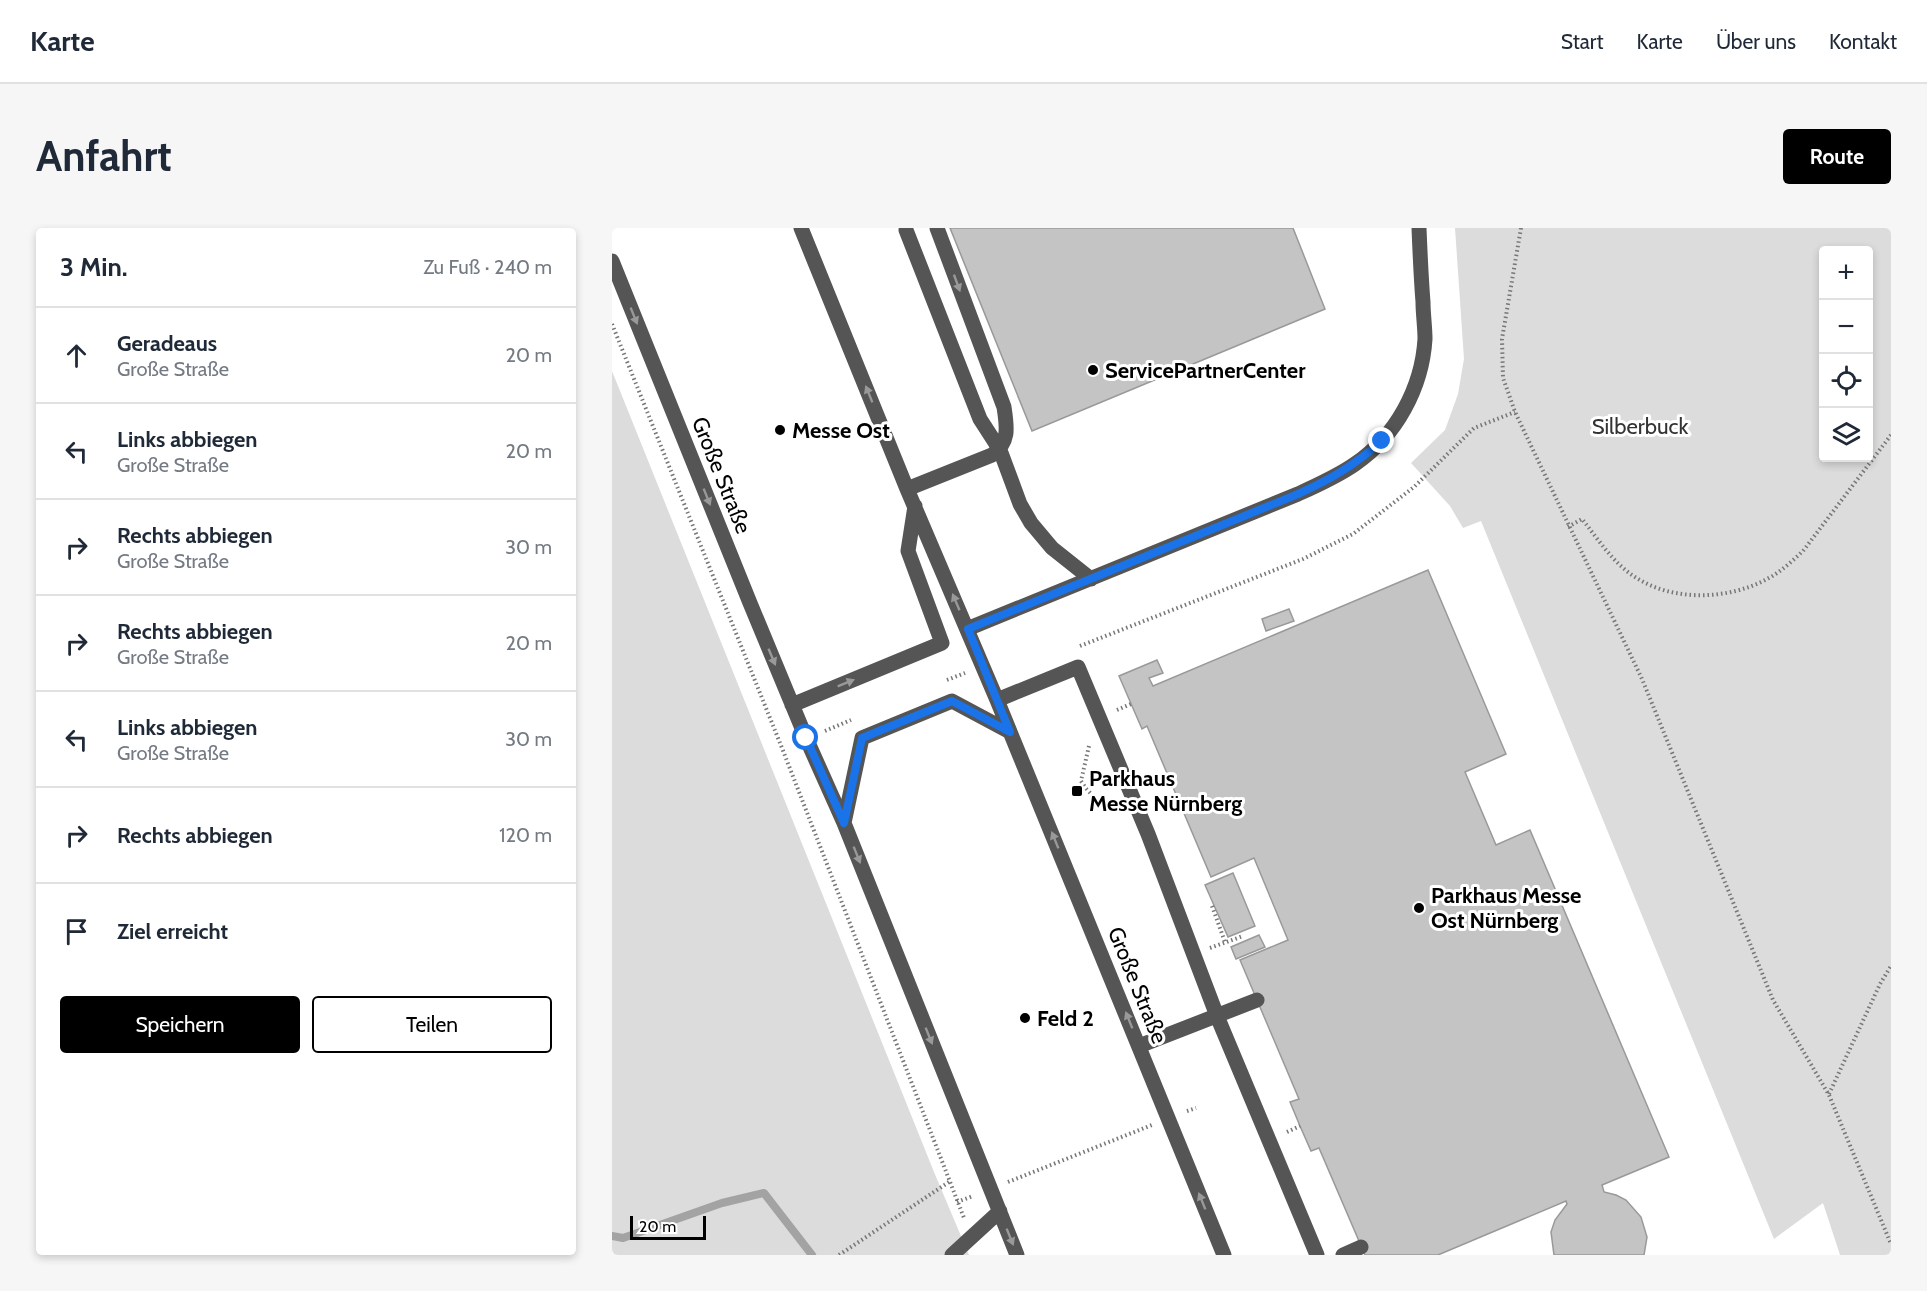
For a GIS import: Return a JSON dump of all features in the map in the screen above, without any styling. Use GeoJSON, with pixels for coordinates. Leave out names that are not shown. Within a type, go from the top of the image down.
{"type":"FeatureCollection","features":[{"type":"Feature","properties":{"kind":"lane","name":"Große Straße"},"geometry":{"type":"LineString","coordinates":[[801,228],[1224,1255]]}},
{"type":"Feature","properties":{"kind":"lane"},"geometry":{"type":"LineString","coordinates":[[907,489],[992,455],[1000,450],[1006,441],[1004,407],[937,228]]}},
{"type":"Feature","properties":{"kind":"lane"},"geometry":{"type":"LineString","coordinates":[[968,629],[1330,479],[1356,463],[1382,441],[1400,416],[1413,391],[1421,362],[1425,338],[1419,228]]}},
{"type":"Feature","properties":{"kind":"lane"},"geometry":{"type":"LineString","coordinates":[[906,230],[981,419],[1000,450],[1020,504],[1031,523],[1052,548],[1091,579]]}},
{"type":"Feature","properties":{"kind":"lane","name":"Große Straße"},"geometry":{"type":"LineString","coordinates":[[612,261],[792,705],[844,823],[1017,1255]]}},
{"type":"Feature","properties":{"kind":"lane"},"geometry":{"type":"LineString","coordinates":[[792,705],[942,643],[908,551],[915,507]]}},
{"type":"Feature","properties":{"kind":"lane"},"geometry":{"type":"LineString","coordinates":[[997,700],[1078,667],[1148,834],[1217,1016],[1317,1255]]}},
{"type":"Feature","properties":{"kind":"lane"},"geometry":{"type":"LineString","coordinates":[[844,823],[862,738],[952,701],[1010,732]]}},
{"type":"Feature","properties":{"kind":"lane"},"geometry":{"type":"LineString","coordinates":[[1139,1046],[1257,1000]]}},
{"type":"Feature","properties":{"kind":"lane"},"geometry":{"type":"LineString","coordinates":[[952,1255],[999,1211]]}},
{"type":"Feature","properties":{"kind":"lane"},"geometry":{"type":"LineString","coordinates":[[1343,1255],[1361,1247]]}},
{"type":"Feature","properties":{"kind":"path"},"geometry":{"type":"LineString","coordinates":[[1521,228],[1502,339],[1503,378],[1515,412],[1642,679],[1773,1000],[1829,1095],[1891,1244]]}},
{"type":"Feature","properties":{"kind":"path"},"geometry":{"type":"LineString","coordinates":[[612,324],[782,748],[972,1237]]}},
{"type":"Feature","properties":{"kind":"path"},"geometry":{"type":"LineString","coordinates":[[1079,646],[1303,559],[1353,534],[1414,487],[1474,428],[1515,412]]}},
{"type":"Feature","properties":{"kind":"path"},"geometry":{"type":"LineString","coordinates":[[1568,527],[1582,519],[1617,562],[1650,586],[1671,592],[1691,594],[1711,595],[1734,591],[1769,579],[1803,551],[1891,435]]}},
{"type":"Feature","properties":{"kind":"path"},"geometry":{"type":"LineString","coordinates":[[1212,906],[1225,942]]}},
{"type":"Feature","properties":{"kind":"path"},"geometry":{"type":"LineString","coordinates":[[1194,954],[1243,936]]}},
{"type":"Feature","properties":{"kind":"path"},"geometry":{"type":"LineString","coordinates":[[1829,1095],[1880,984],[1891,966]]}},
{"type":"Feature","properties":{"kind":"path"},"geometry":{"type":"LineString","coordinates":[[957,1203],[1196,1108]]}},
{"type":"Feature","properties":{"kind":"path"},"geometry":{"type":"LineString","coordinates":[[839,1255],[949,1182]]}},
{"type":"Feature","properties":{"kind":"green space","name":"Silberbuck"},"geometry":{"type":"Polygon","coordinates":[[[1455,228],[1891,228],[1891,1255],[1840,1255],[1823,1203],[1774,1239],[1481,521],[1463,528],[1450,506],[1411,463],[1445,430],[1458,394],[1464,359],[1455,228]]]}},
{"type":"Feature","properties":{"kind":"green space"},"geometry":{"type":"Polygon","coordinates":[[[612,371],[934,1172],[969,1255],[612,1255],[612,371]]]}},
{"type":"Feature","properties":{"kind":"building","name":"ServicePartnerCenter"},"geometry":{"type":"Polygon","coordinates":[[[950,228],[1293,228],[1325,309],[1032,431],[950,228]]]}},
{"type":"Feature","properties":{"kind":"building","name":"Parkhaus Messe Ost Nürnberg"},"geometry":{"type":"Polygon","coordinates":[[[1428,570],[1506,754],[1465,772],[1496,845],[1530,830],[1669,1157],[1602,1185],[1604,1192],[1626,1200],[1641,1217],[1647,1237],[1644,1255],[1554,1255],[1551,1232],[1555,1220],[1567,1204],[1566,1201],[1438,1255],[1365,1255],[1319,1148],[1311,1151],[1300,1126],[1290,1102],[1299,1099],[1240,960],[1288,940],[1254,858],[1211,877],[1147,726],[1142,729],[1119,676],[1157,660],[1163,673],[1149,678],[1153,686],[1428,570]]]}},
{"type":"Feature","properties":{"kind":"building"},"geometry":{"type":"Polygon","coordinates":[[[1289,609],[1294,621],[1266,631],[1262,619],[1289,609]]]}},
{"type":"Feature","properties":{"kind":"building"},"geometry":{"type":"Polygon","coordinates":[[[1233,873],[1255,926],[1228,937],[1205,885],[1233,873]]]}},
{"type":"Feature","properties":{"kind":"building"},"geometry":{"type":"Polygon","coordinates":[[[1259,935],[1265,947],[1236,959],[1231,947],[1259,935]]]}},
{"type":"Feature","properties":{"kind":"waterway"},"geometry":{"type":"LineString","coordinates":[[612,1236],[623,1238],[722,1203],[764,1193],[812,1255]]}},
{"type":"Feature","properties":{"kind":"place","name":"ServicePartnerCenter"},"geometry":{"type":"Point","coordinates":[1093,370]}},
{"type":"Feature","properties":{"kind":"place","name":"Messe Ost"},"geometry":{"type":"Point","coordinates":[780,430]}},
{"type":"Feature","properties":{"kind":"place","name":"Parkhaus Messe Nürnberg"},"geometry":{"type":"Point","coordinates":[1077,791]}},
{"type":"Feature","properties":{"kind":"place","name":"Parkhaus Messe Ost Nürnberg"},"geometry":{"type":"Point","coordinates":[1419,908]}},
{"type":"Feature","properties":{"kind":"place","name":"Feld 2"},"geometry":{"type":"Point","coordinates":[1025,1018]}},
{"type":"Feature","properties":{"kind":"route"},"geometry":{"type":"LineString","coordinates":[[806,738],[844,823],[862,738],[952,701],[1010,732],[968,629],[1298,494],[1330,479],[1356,463],[1382,441]]}}]}
